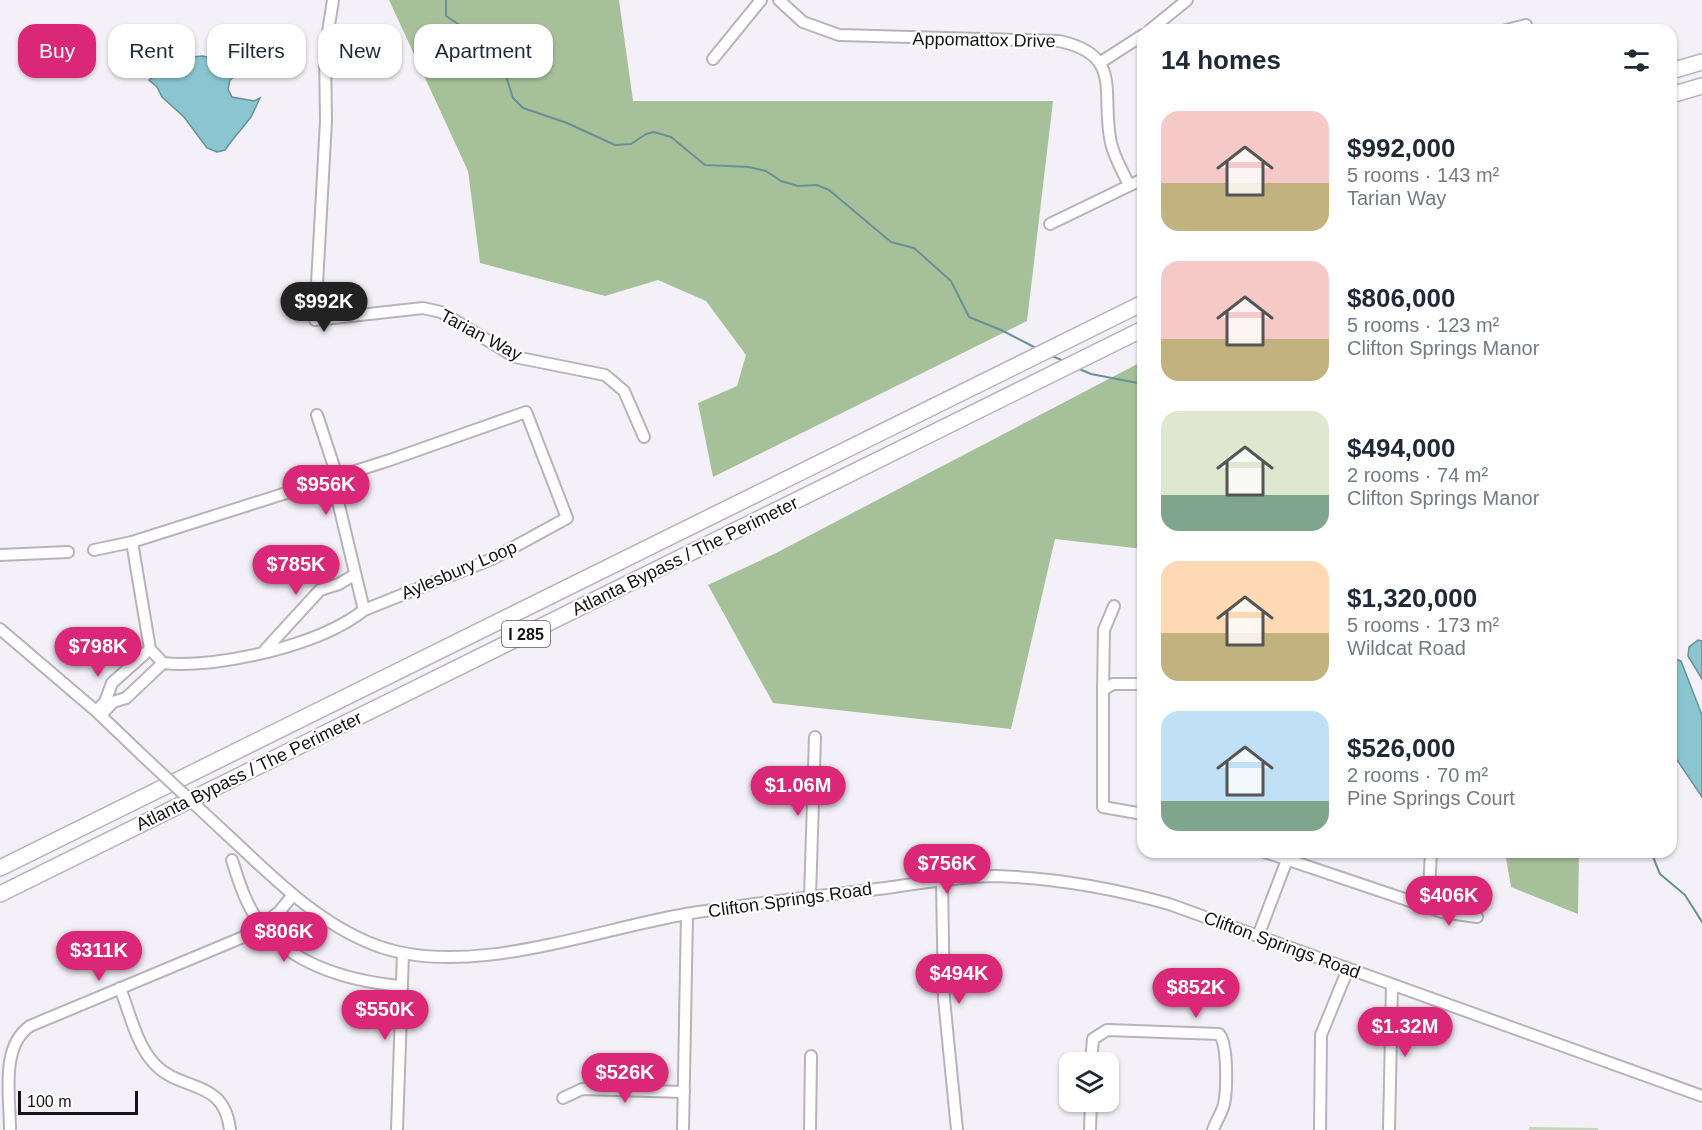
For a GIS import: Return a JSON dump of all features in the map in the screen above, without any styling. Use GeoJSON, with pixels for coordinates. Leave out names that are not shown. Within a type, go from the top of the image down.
{"type":"FeatureCollection","features":[{"type":"Feature","properties":{"kind":"highway"},"geometry":{"type":"LineString","coordinates":[[1677,69],[1702,62]]}},
{"type":"Feature","properties":{"kind":"highway"},"geometry":{"type":"LineString","coordinates":[[1677,93],[1702,86]]}},
{"type":"Feature","properties":{"kind":"highway","name":"Atlanta Bypass / The Perimeter"},"geometry":{"type":"LineString","coordinates":[[0,868],[1137,306]]}},
{"type":"Feature","properties":{"kind":"highway","name":"Atlanta Bypass / The Perimeter"},"geometry":{"type":"LineString","coordinates":[[0,894],[1137,332]]}},
{"type":"Feature","properties":{"kind":"street","name":"Tarian Way"},"geometry":{"type":"LineString","coordinates":[[333,0],[325,51],[326,121],[315,320],[423,308],[441,312],[515,357],[605,375],[624,392],[644,437]]}},
{"type":"Feature","properties":{"kind":"street"},"geometry":{"type":"LineString","coordinates":[[713,59],[761,0]]}},
{"type":"Feature","properties":{"kind":"street","name":"Appomattox Drive"},"geometry":{"type":"LineString","coordinates":[[779,0],[803,22],[839,35],[1059,41],[1078,45],[1101,62]]}},
{"type":"Feature","properties":{"kind":"street"},"geometry":{"type":"LineString","coordinates":[[1157,24],[1187,0]]}},
{"type":"Feature","properties":{"kind":"street"},"geometry":{"type":"LineString","coordinates":[[1130,185],[1111,145],[1105,74],[1101,62],[1137,39]]}},
{"type":"Feature","properties":{"kind":"street"},"geometry":{"type":"LineString","coordinates":[[1050,224],[1137,181]]}},
{"type":"Feature","properties":{"kind":"street","name":"Aylesbury Loop"},"geometry":{"type":"LineString","coordinates":[[94,550],[132,542],[526,412],[567,518],[492,559],[364,610],[355,617],[303,640],[263,652],[204,664],[163,663]]}},
{"type":"Feature","properties":{"kind":"street"},"geometry":{"type":"LineString","coordinates":[[317,415],[337,476],[335,489],[364,610]]}},
{"type":"Feature","properties":{"kind":"street"},"geometry":{"type":"LineString","coordinates":[[98,713],[113,702],[126,698],[163,663],[150,649],[132,542]]}},
{"type":"Feature","properties":{"kind":"street"},"geometry":{"type":"LineString","coordinates":[[0,555],[69,552]]}},
{"type":"Feature","properties":{"kind":"street"},"geometry":{"type":"LineString","coordinates":[[263,652],[320,590],[339,584],[354,574]]}},
{"type":"Feature","properties":{"kind":"street"},"geometry":{"type":"LineString","coordinates":[[1114,606],[1104,630],[1103,807],[1137,813]]}},
{"type":"Feature","properties":{"kind":"street","name":"Clifton Springs Road"},"geometry":{"type":"LineString","coordinates":[[0,629],[98,713],[293,895],[348,932],[375,945],[403,953],[442,957],[513,952],[687,914],[810,897],[993,876],[1052,879],[1110,888],[1169,904],[1702,1096]]}},
{"type":"Feature","properties":{"kind":"street"},"geometry":{"type":"LineString","coordinates":[[98,713],[112,683],[150,649]]}},
{"type":"Feature","properties":{"kind":"street"},"geometry":{"type":"LineString","coordinates":[[127,669],[137,673],[141,683]]}},
{"type":"Feature","properties":{"kind":"street"},"geometry":{"type":"LineString","coordinates":[[1103,690],[1113,684],[1137,684]]}},
{"type":"Feature","properties":{"kind":"street"},"geometry":{"type":"LineString","coordinates":[[810,897],[815,737]]}},
{"type":"Feature","properties":{"kind":"street"},"geometry":{"type":"LineString","coordinates":[[1258,936],[1288,858]]}},
{"type":"Feature","properties":{"kind":"street"},"geometry":{"type":"LineString","coordinates":[[1294,858],[1442,912],[1477,917]]}},
{"type":"Feature","properties":{"kind":"street"},"geometry":{"type":"LineString","coordinates":[[1428,907],[1431,858]]}},
{"type":"Feature","properties":{"kind":"street"},"geometry":{"type":"LineString","coordinates":[[232,860],[249,905],[262,927],[304,960],[330,972],[368,983],[400,986]]}},
{"type":"Feature","properties":{"kind":"street"},"geometry":{"type":"LineString","coordinates":[[942,881],[944,999],[957,1130]]}},
{"type":"Feature","properties":{"kind":"street"},"geometry":{"type":"LineString","coordinates":[[10,1130],[10,1056],[20,1033],[30,1026],[262,927],[293,895]]}},
{"type":"Feature","properties":{"kind":"street"},"geometry":{"type":"LineString","coordinates":[[683,1130],[687,914]]}},
{"type":"Feature","properties":{"kind":"street"},"geometry":{"type":"LineString","coordinates":[[397,1130],[400,986],[403,953]]}},
{"type":"Feature","properties":{"kind":"street"},"geometry":{"type":"LineString","coordinates":[[1320,1130],[1321,1035],[1348,969]]}},
{"type":"Feature","properties":{"kind":"street"},"geometry":{"type":"LineString","coordinates":[[1389,1130],[1392,986]]}},
{"type":"Feature","properties":{"kind":"street"},"geometry":{"type":"LineString","coordinates":[[120,988],[151,1060],[170,1077],[201,1086],[220,1100],[230,1130]]}},
{"type":"Feature","properties":{"kind":"street"},"geometry":{"type":"LineString","coordinates":[[1092,1052],[1094,1038],[1107,1030],[1219,1034],[1226,1043],[1225,1096],[1221,1114],[1213,1130]]}},
{"type":"Feature","properties":{"kind":"street"},"geometry":{"type":"LineString","coordinates":[[810,1130],[811,1056]]}},
{"type":"Feature","properties":{"kind":"street"},"geometry":{"type":"LineString","coordinates":[[563,1098],[582,1089],[684,1092]]}},
{"type":"Feature","properties":{"kind":"street"},"geometry":{"type":"LineString","coordinates":[[1090,1130],[1091,1112]]}},
{"type":"Feature","properties":{"kind":"green space"},"geometry":{"type":"Polygon","coordinates":[[[389,0],[619,0],[633,101],[1053,101],[1027,321],[713,477],[698,403],[737,386],[746,355],[706,301],[658,280],[605,296],[480,263],[468,171],[425,78],[553,78],[553,24],[414,24],[414,54],[389,0]]]}},
{"type":"Feature","properties":{"kind":"green space"},"geometry":{"type":"Polygon","coordinates":[[[1137,364],[1137,548],[1055,539],[1011,729],[773,703],[708,585],[776,553],[1137,364]]]}},
{"type":"Feature","properties":{"kind":"green space"},"geometry":{"type":"Polygon","coordinates":[[[1506,858],[1579,858],[1578,914],[1511,887],[1506,858]]]}},
{"type":"Feature","properties":{"kind":"green space"},"geometry":{"type":"Polygon","coordinates":[[[1529,1127],[1598,1128],[1598,1130],[1529,1130],[1529,1127]]]}},
{"type":"Feature","properties":{"kind":"water"},"geometry":{"type":"Polygon","coordinates":[[[195,57],[207,57],[207,78],[233,78],[228,89],[232,97],[254,101],[260,98],[251,117],[225,150],[217,152],[207,148],[184,117],[162,97],[157,87],[149,80],[152,78],[195,78],[195,57]]]}},
{"type":"Feature","properties":{"kind":"water"},"geometry":{"type":"Polygon","coordinates":[[[1698,640],[1702,641],[1702,679],[1688,656],[1689,647],[1698,640]]]}},
{"type":"Feature","properties":{"kind":"water"},"geometry":{"type":"Polygon","coordinates":[[[1677,659],[1681,661],[1702,715],[1702,797],[1677,760],[1677,659]]]}},
{"type":"Feature","properties":{"kind":"waterway"},"geometry":{"type":"LineString","coordinates":[[446,0],[446,16],[487,43],[489,65],[505,73],[513,98],[523,108],[567,123],[615,145],[631,144],[646,134],[654,132],[671,137],[705,165],[749,167],[766,171],[781,181],[798,186],[817,185],[829,190],[891,242],[914,248],[951,281],[969,317],[1036,348]]}},
{"type":"Feature","properties":{"kind":"waterway"},"geometry":{"type":"LineString","coordinates":[[1052,356],[1064,361]]}},
{"type":"Feature","properties":{"kind":"waterway"},"geometry":{"type":"LineString","coordinates":[[1077,368],[1091,374],[1137,383]]}},
{"type":"Feature","properties":{"kind":"waterway"},"geometry":{"type":"LineString","coordinates":[[1653,858],[1660,874],[1685,895],[1702,922]]}}]}
